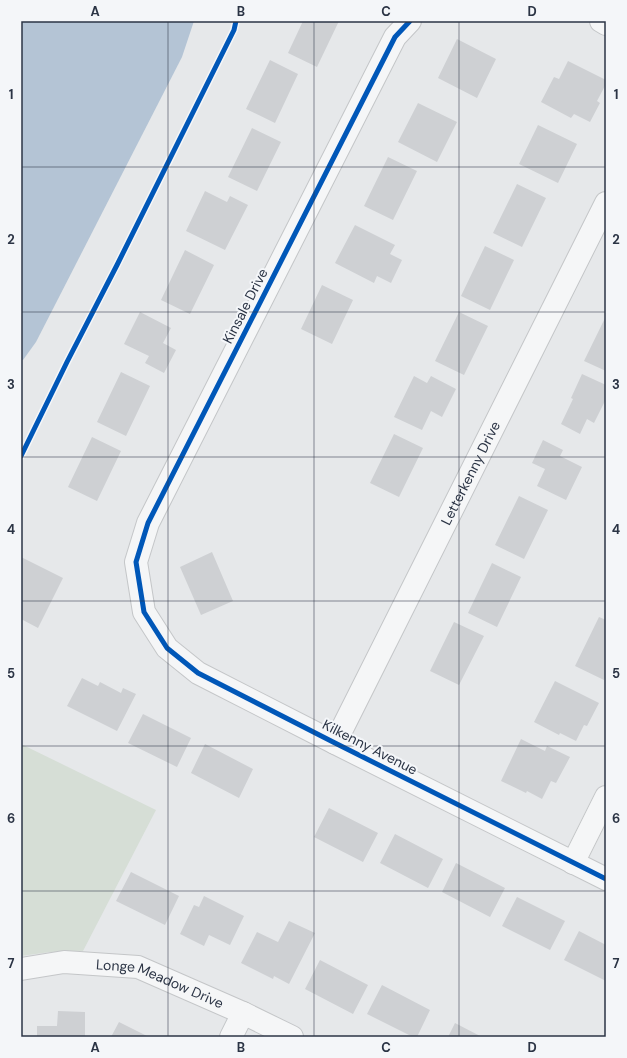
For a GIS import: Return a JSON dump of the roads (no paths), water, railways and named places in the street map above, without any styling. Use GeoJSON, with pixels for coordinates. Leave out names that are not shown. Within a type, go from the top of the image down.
{"type":"FeatureCollection","features":[{"type":"Feature","properties":{"kind":"street","name":"Kinsale Drive"},"geometry":{"type":"LineString","coordinates":[[144,612],[136,562],[148,523],[395,37],[410,21]]}},
{"type":"Feature","properties":{"kind":"street"},"geometry":{"type":"LineString","coordinates":[[601,21],[606,24]]}},
{"type":"Feature","properties":{"kind":"street","name":"Letterkenny Drive"},"geometry":{"type":"LineString","coordinates":[[335,743],[606,203]]}},
{"type":"Feature","properties":{"kind":"street","name":"Kilkenny Avenue"},"geometry":{"type":"LineString","coordinates":[[144,612],[167,648],[198,673],[606,879]]}},
{"type":"Feature","properties":{"kind":"street"},"geometry":{"type":"LineString","coordinates":[[573,863],[606,797]]}},
{"type":"Feature","properties":{"kind":"street","name":"Longe Meadow Drive"},"geometry":{"type":"LineString","coordinates":[[21,969],[64,962],[138,967],[243,1013],[292,1037]]}},
{"type":"Feature","properties":{"kind":"street"},"geometry":{"type":"LineString","coordinates":[[230,1037],[243,1013]]}},
{"type":"Feature","properties":{"kind":"water"},"geometry":{"type":"Polygon","coordinates":[[[21,21],[194,21],[182,57],[36,342],[23,360],[21,360],[21,21]]]}}]}
